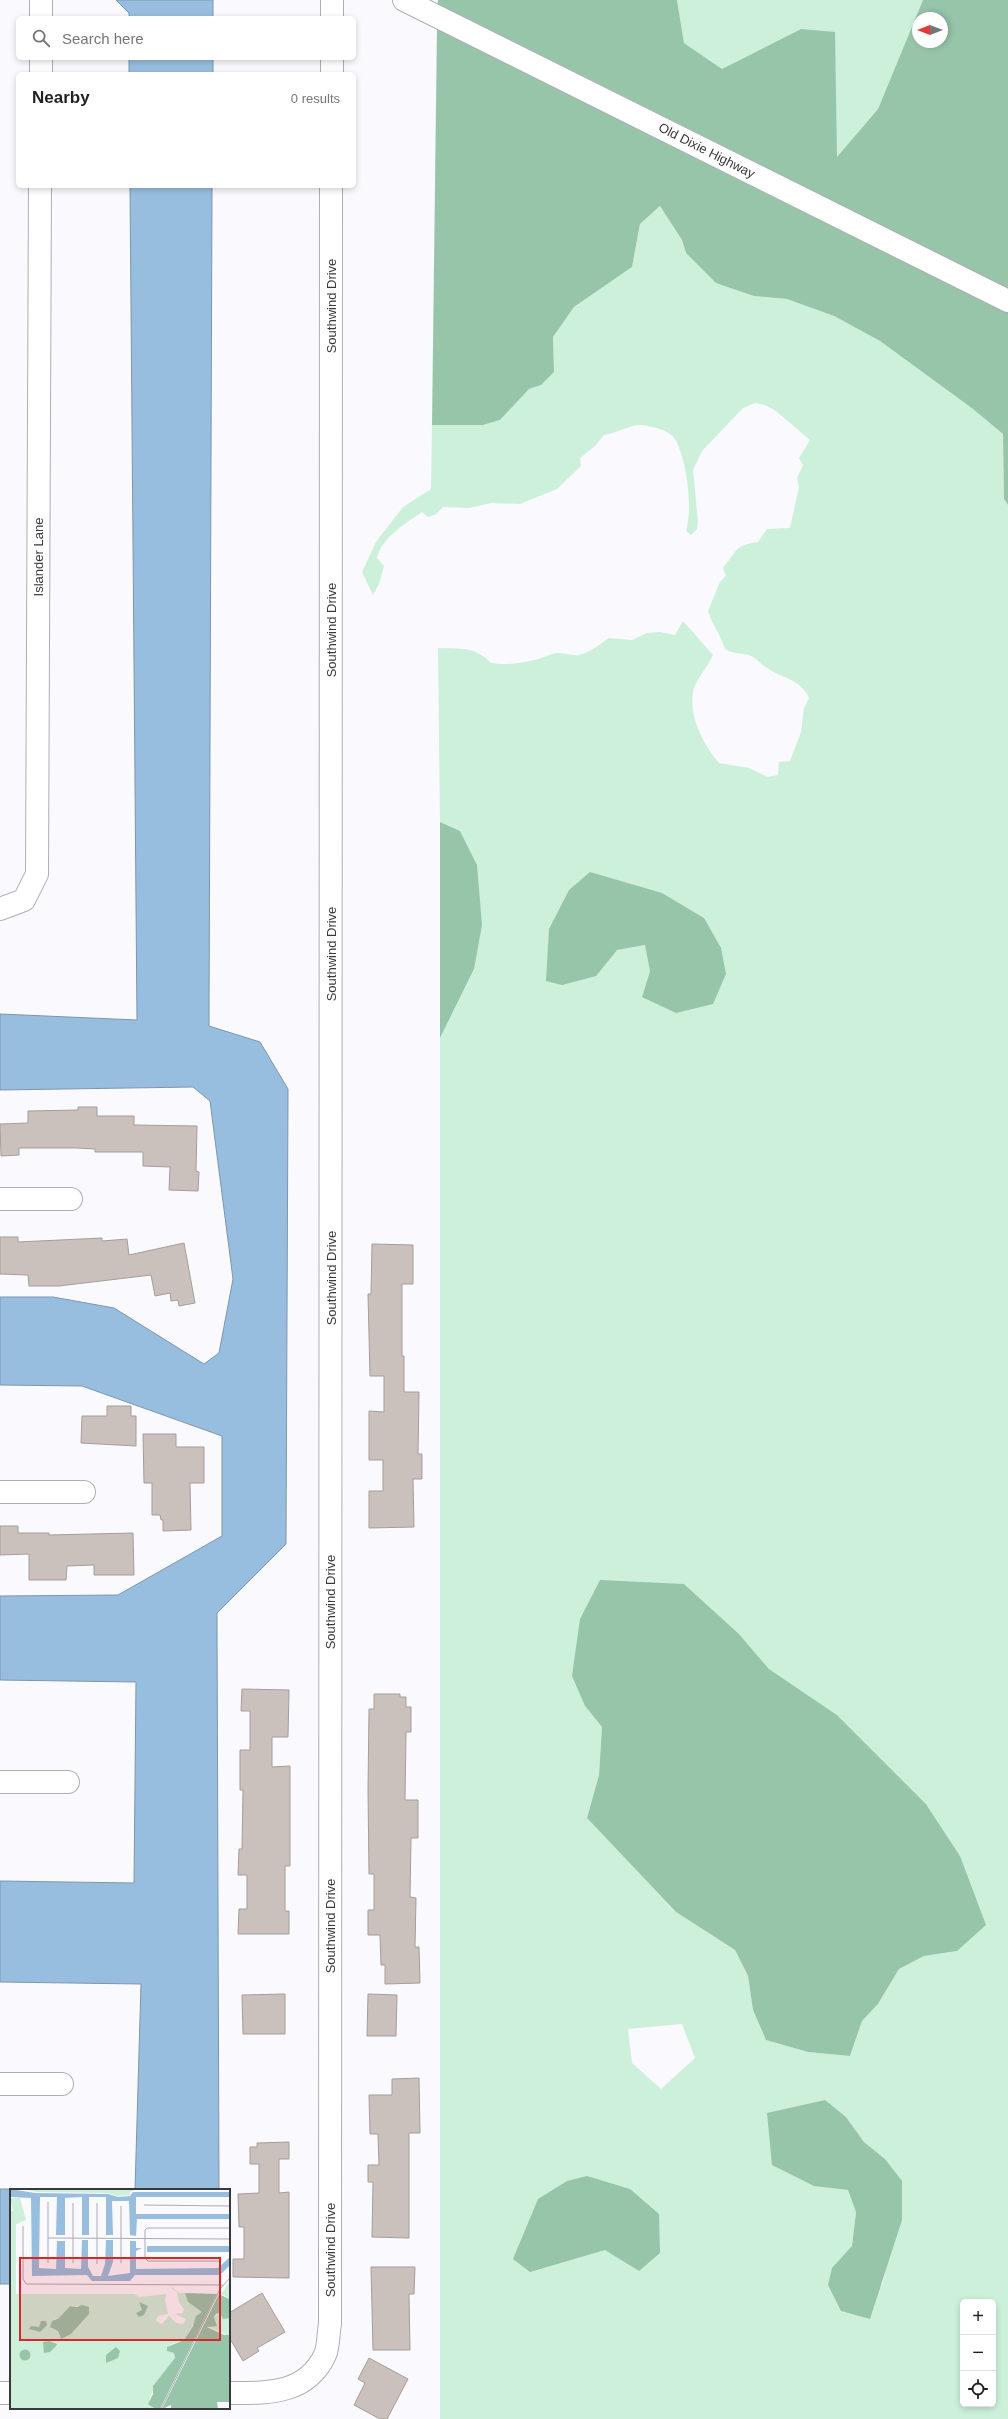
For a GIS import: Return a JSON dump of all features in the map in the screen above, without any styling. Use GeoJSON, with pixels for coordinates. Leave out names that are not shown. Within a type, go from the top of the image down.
{"type":"FeatureCollection","features":[{"type":"Feature","properties":{"kind":"street"},"geometry":{"type":"LineString","coordinates":[[41,0],[41,16]]}},
{"type":"Feature","properties":{"kind":"street"},"geometry":{"type":"LineString","coordinates":[[332,0],[332,16]]}},
{"type":"Feature","properties":{"kind":"street","name":"Old Dixie Highway"},"geometry":{"type":"LineString","coordinates":[[404,0],[1008,301]]}},
{"type":"Feature","properties":{"kind":"street"},"geometry":{"type":"LineString","coordinates":[[41,60],[41,72]]}},
{"type":"Feature","properties":{"kind":"street"},"geometry":{"type":"LineString","coordinates":[[332,60],[332,72]]}},
{"type":"Feature","properties":{"kind":"street","name":"Islander Lane"},"geometry":{"type":"LineString","coordinates":[[0,908],[24,900],[37,874],[40,188]]}},
{"type":"Feature","properties":{"kind":"street","name":"Southwind Drive"},"geometry":{"type":"LineString","coordinates":[[230,2393],[256,2393],[290,2389],[303,2381],[317,2367],[326,2353],[330,2324],[332,188]]}},
{"type":"Feature","properties":{"kind":"street"},"geometry":{"type":"LineString","coordinates":[[0,1198],[71,1199]]}},
{"type":"Feature","properties":{"kind":"street"},"geometry":{"type":"LineString","coordinates":[[0,1492],[84,1492]]}},
{"type":"Feature","properties":{"kind":"street"},"geometry":{"type":"LineString","coordinates":[[0,1782],[68,1782]]}},
{"type":"Feature","properties":{"kind":"street"},"geometry":{"type":"LineString","coordinates":[[0,2084],[62,2084]]}},
{"type":"Feature","properties":{"kind":"green space"},"geometry":{"type":"Polygon","coordinates":[[[438,0],[677,0],[684,43],[722,69],[801,29],[835,32],[837,157],[878,109],[912,27],[912,48],[948,48],[948,12],[918,12],[923,0],[1008,0],[1008,291],[437,6],[438,0]]]}},
{"type":"Feature","properties":{"kind":"green space"},"geometry":{"type":"Polygon","coordinates":[[[677,0],[923,0],[918,12],[912,12],[912,27],[878,109],[837,158],[801,29],[722,69],[684,43],[677,0]]]}},
{"type":"Feature","properties":{"kind":"green space"},"geometry":{"type":"Polygon","coordinates":[[[437,26],[1008,312],[1008,505],[1004,499],[1003,434],[973,409],[880,341],[834,316],[787,299],[754,296],[716,283],[686,253],[682,240],[660,206],[640,224],[632,267],[574,307],[553,337],[554,372],[541,385],[529,389],[500,420],[483,425],[432,425],[437,26]]]}},
{"type":"Feature","properties":{"kind":"green space"},"geometry":{"type":"Polygon","coordinates":[[[660,206],[682,240],[686,253],[754,296],[787,299],[834,316],[880,341],[973,409],[1003,434],[1004,499],[1008,505],[1008,2419],[440,2419],[440,1038],[474,969],[460,831],[440,822],[438,648],[473,651],[491,663],[518,663],[557,653],[574,655],[583,654],[609,638],[632,640],[647,633],[660,632],[675,635],[683,621],[713,655],[694,688],[692,698],[698,728],[707,747],[719,763],[749,768],[768,777],[778,775],[779,762],[790,761],[801,732],[804,708],[809,698],[802,687],[797,683],[762,665],[752,656],[731,652],[725,649],[708,611],[720,582],[726,576],[723,568],[737,550],[750,543],[758,542],[767,529],[790,528],[799,487],[797,478],[803,465],[799,458],[810,440],[776,411],[765,405],[755,403],[743,408],[702,451],[693,470],[698,521],[697,529],[691,535],[686,531],[689,498],[686,471],[675,439],[668,433],[655,428],[642,425],[629,427],[604,435],[595,446],[580,458],[581,466],[557,489],[520,504],[491,503],[469,508],[443,507],[435,515],[428,517],[422,512],[389,537],[380,550],[377,558],[384,566],[379,584],[373,595],[362,572],[376,542],[403,507],[431,489],[432,425],[483,425],[500,420],[529,389],[541,385],[554,372],[553,337],[574,307],[632,267],[640,224],[660,206]],[[704,918],[616,950],[646,945],[650,971],[642,997],[704,918]],[[684,1584],[585,1706],[602,1727],[599,1775],[587,1818],[676,1912],[735,1950],[748,1976],[753,2010],[766,2040],[808,2052],[850,2056],[862,2021],[878,2004],[899,1969],[924,1956],[957,1951],[960,1856],[926,1804],[837,1715],[769,1669],[739,1634],[684,1584]],[[682,2024],[628,2029],[632,2063],[661,2089],[695,2058],[682,2024]],[[846,2117],[848,2190],[856,2211],[852,2246],[882,2285],[890,2254],[885,2159],[864,2142],[846,2117]],[[659,2214],[572,2259],[605,2249],[639,2271],[659,2214]]]}},
{"type":"Feature","properties":{"kind":"green space"},"geometry":{"type":"Polygon","coordinates":[[[440,822],[460,831],[477,865],[482,925],[474,969],[440,1038],[440,822]]]}},
{"type":"Feature","properties":{"kind":"green space"},"geometry":{"type":"Polygon","coordinates":[[[590,872],[662,893],[704,918],[721,948],[726,974],[713,1004],[676,1013],[642,997],[650,971],[645,945],[617,950],[596,976],[562,985],[546,981],[549,929],[569,890],[590,872]]]}},
{"type":"Feature","properties":{"kind":"green space"},"geometry":{"type":"Polygon","coordinates":[[[600,1580],[684,1584],[739,1634],[769,1669],[837,1715],[926,1804],[960,1856],[986,1925],[957,1951],[924,1956],[899,1969],[878,2004],[862,2021],[850,2056],[808,2052],[766,2040],[753,2010],[748,1976],[735,1950],[676,1912],[587,1818],[599,1775],[602,1727],[585,1706],[572,1676],[580,1619],[600,1580]]]}},
{"type":"Feature","properties":{"kind":"green space"},"geometry":{"type":"Polygon","coordinates":[[[825,2100],[846,2117],[864,2142],[885,2159],[902,2181],[902,2220],[870,2319],[841,2311],[828,2285],[832,2268],[852,2246],[856,2212],[848,2190],[814,2186],[772,2165],[767,2113],[825,2100]]]}},
{"type":"Feature","properties":{"kind":"green space"},"geometry":{"type":"Polygon","coordinates":[[[587,2176],[630,2189],[659,2214],[660,2253],[639,2271],[605,2250],[530,2272],[513,2259],[538,2199],[567,2181],[587,2176]]]}},
{"type":"Feature","properties":{"kind":"water"},"geometry":{"type":"Polygon","coordinates":[[[116,0],[213,0],[213,16],[129,16],[129,13],[116,0]]]}},
{"type":"Feature","properties":{"kind":"water"},"geometry":{"type":"Polygon","coordinates":[[[129,60],[213,60],[213,72],[129,72],[129,60]]]}},
{"type":"Feature","properties":{"kind":"water"},"geometry":{"type":"Polygon","coordinates":[[[130,188],[212,188],[209,1026],[260,1042],[288,1089],[286,1544],[217,1613],[219,2189],[135,2189],[141,1984],[0,1982],[0,1881],[134,1883],[136,1682],[0,1680],[0,1596],[118,1595],[222,1536],[222,1436],[82,1386],[0,1385],[0,1297],[53,1297],[114,1308],[204,1364],[219,1353],[233,1279],[210,1101],[193,1087],[0,1090],[0,1014],[137,1020],[130,188]]]}},
{"type":"Feature","properties":{"kind":"water"},"geometry":{"type":"Polygon","coordinates":[[[0,2189],[10,2189],[10,2284],[0,2284],[0,2189]]]}},
{"type":"Feature","properties":{"kind":"building"},"geometry":{"type":"Polygon","coordinates":[[[78,1107],[97,1107],[97,1116],[134,1116],[134,1125],[197,1126],[196,1171],[199,1172],[198,1191],[169,1190],[170,1167],[143,1166],[143,1152],[95,1152],[95,1149],[77,1148],[19,1148],[19,1155],[1,1156],[0,1124],[28,1123],[28,1111],[78,1110],[78,1107]]]}},
{"type":"Feature","properties":{"kind":"building"},"geometry":{"type":"Polygon","coordinates":[[[0,1237],[18,1237],[18,1242],[102,1238],[102,1241],[127,1239],[129,1255],[184,1243],[195,1303],[179,1306],[178,1300],[171,1301],[170,1293],[155,1296],[151,1275],[59,1286],[29,1286],[28,1275],[0,1274],[0,1237]]]}},
{"type":"Feature","properties":{"kind":"building"},"geometry":{"type":"Polygon","coordinates":[[[372,1244],[413,1245],[413,1284],[402,1284],[402,1356],[404,1356],[404,1392],[419,1392],[418,1454],[422,1454],[422,1479],[413,1479],[414,1527],[369,1528],[369,1491],[383,1491],[383,1460],[369,1460],[369,1411],[384,1412],[384,1376],[370,1376],[368,1294],[371,1294],[372,1244]]]}},
{"type":"Feature","properties":{"kind":"building"},"geometry":{"type":"Polygon","coordinates":[[[107,1406],[131,1406],[131,1416],[136,1416],[136,1446],[81,1443],[82,1416],[107,1416],[107,1406]]]}},
{"type":"Feature","properties":{"kind":"building"},"geometry":{"type":"Polygon","coordinates":[[[143,1434],[176,1434],[176,1447],[204,1447],[204,1483],[190,1483],[191,1530],[163,1531],[163,1520],[161,1520],[160,1515],[152,1515],[152,1483],[144,1483],[143,1434]]]}},
{"type":"Feature","properties":{"kind":"building"},"geometry":{"type":"Polygon","coordinates":[[[0,1526],[18,1526],[18,1533],[49,1533],[49,1535],[133,1533],[134,1575],[94,1575],[94,1565],[67,1566],[66,1580],[29,1580],[29,1554],[0,1555],[0,1526]]]}},
{"type":"Feature","properties":{"kind":"building"},"geometry":{"type":"Polygon","coordinates":[[[242,1689],[289,1690],[288,1737],[272,1737],[272,1767],[290,1766],[290,1866],[285,1866],[285,1911],[289,1911],[289,1934],[238,1934],[239,1909],[247,1909],[247,1875],[238,1875],[239,1849],[242,1849],[243,1790],[240,1790],[240,1750],[250,1750],[250,1711],[241,1711],[242,1689]]]}},
{"type":"Feature","properties":{"kind":"building"},"geometry":{"type":"Polygon","coordinates":[[[374,1694],[400,1694],[400,1697],[406,1697],[406,1707],[411,1707],[411,1732],[406,1732],[405,1800],[418,1800],[418,1838],[411,1838],[410,1897],[416,1898],[415,1947],[419,1947],[420,1983],[385,1984],[385,1965],[381,1965],[380,1935],[368,1935],[368,1910],[374,1910],[374,1874],[369,1874],[368,1790],[369,1709],[374,1709],[374,1694]]]}},
{"type":"Feature","properties":{"kind":"building"},"geometry":{"type":"Polygon","coordinates":[[[285,1994],[285,2034],[243,2034],[242,1995],[285,1994]]]}},
{"type":"Feature","properties":{"kind":"building"},"geometry":{"type":"Polygon","coordinates":[[[368,1994],[397,1995],[396,2036],[367,2036],[368,1994]]]}},
{"type":"Feature","properties":{"kind":"building"},"geometry":{"type":"Polygon","coordinates":[[[419,2078],[420,2133],[409,2133],[409,2238],[372,2237],[373,2182],[368,2182],[368,2165],[379,2165],[378,2134],[370,2134],[369,2095],[392,2095],[392,2079],[419,2078]]]}},
{"type":"Feature","properties":{"kind":"building"},"geometry":{"type":"Polygon","coordinates":[[[289,2142],[289,2159],[279,2159],[279,2193],[289,2192],[289,2278],[233,2277],[233,2259],[244,2259],[244,2227],[239,2227],[238,2194],[259,2193],[259,2164],[250,2164],[250,2147],[257,2147],[257,2143],[289,2142]]]}},
{"type":"Feature","properties":{"kind":"building"},"geometry":{"type":"Polygon","coordinates":[[[371,2267],[415,2267],[414,2294],[409,2294],[410,2350],[373,2350],[371,2267]]]}},
{"type":"Feature","properties":{"kind":"building"},"geometry":{"type":"Polygon","coordinates":[[[262,2293],[285,2332],[257,2348],[259,2351],[243,2361],[230,2339],[230,2312],[262,2293]]]}},
{"type":"Feature","properties":{"kind":"building"},"geometry":{"type":"Polygon","coordinates":[[[369,2358],[408,2379],[387,2419],[380,2419],[354,2405],[365,2383],[358,2379],[369,2358]]]}}]}
